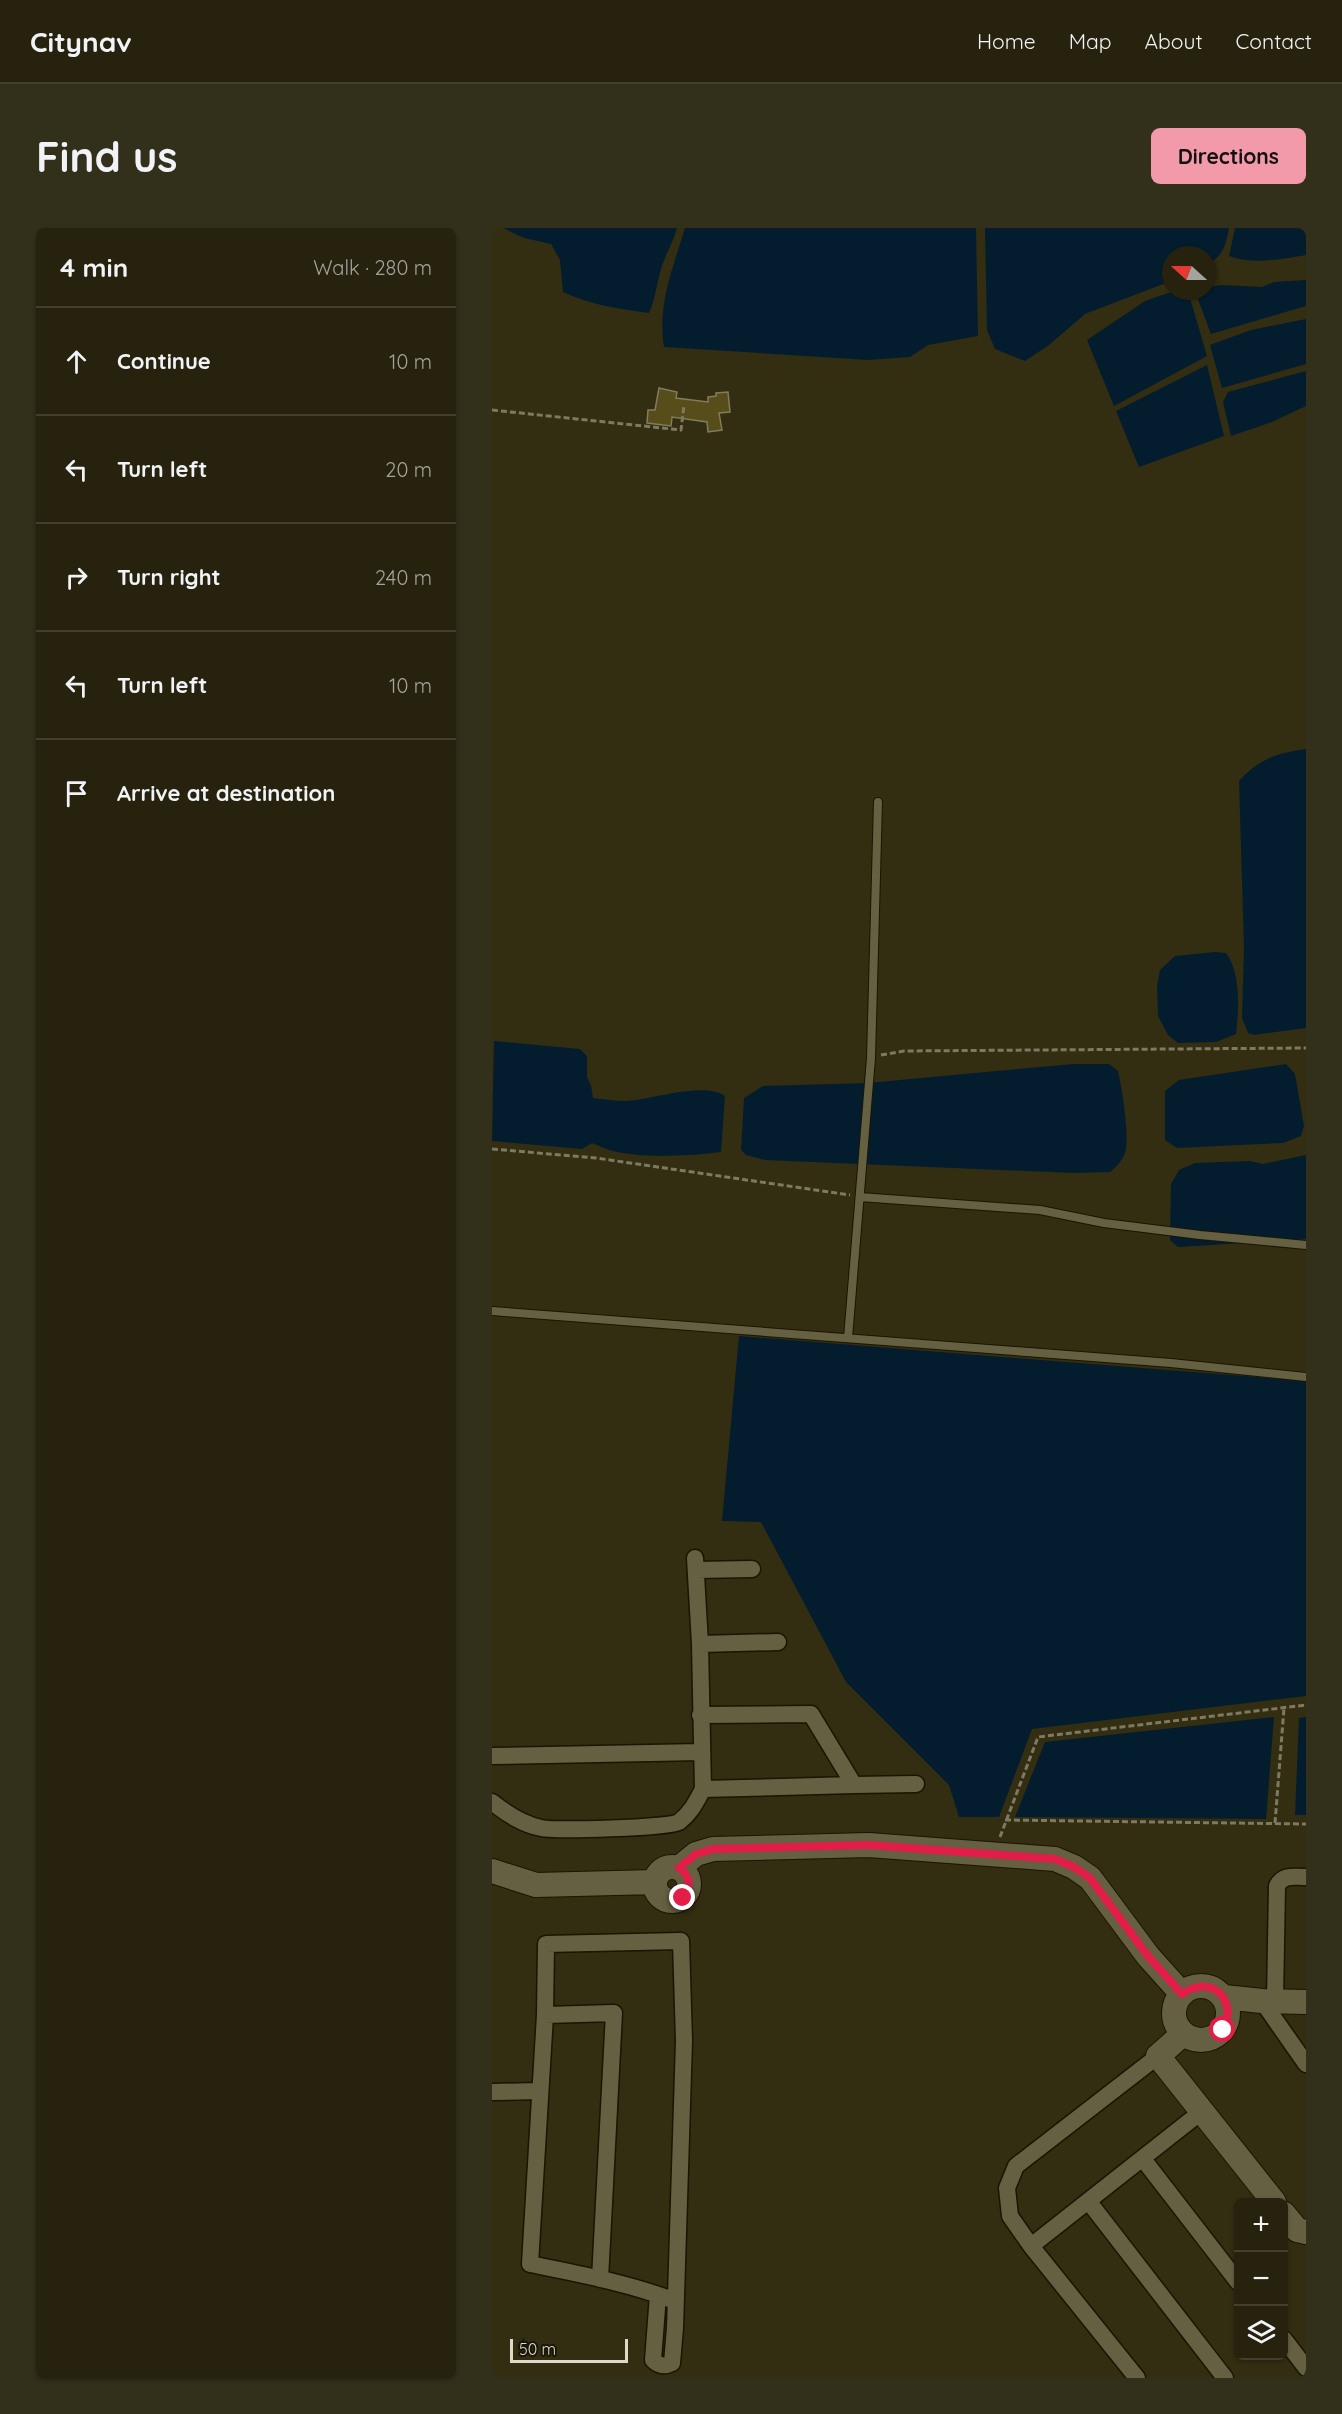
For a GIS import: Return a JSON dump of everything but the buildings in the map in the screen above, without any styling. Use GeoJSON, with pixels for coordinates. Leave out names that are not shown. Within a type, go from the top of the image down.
{"type":"FeatureCollection","features":[{"type":"Feature","properties":{"kind":"street"},"geometry":{"type":"LineString","coordinates":[[492,1803],[515,1819],[543,1828],[658,1827],[677,1823],[692,1810],[703,1789],[700,1644],[695,1564],[752,1569]]}},
{"type":"Feature","properties":{"kind":"street"},"geometry":{"type":"LineString","coordinates":[[700,1644],[778,1642]]}},
{"type":"Feature","properties":{"kind":"street"},"geometry":{"type":"LineString","coordinates":[[700,1715],[812,1714],[854,1785]]}},
{"type":"Feature","properties":{"kind":"street"},"geometry":{"type":"LineString","coordinates":[[492,1756],[701,1752]]}},
{"type":"Feature","properties":{"kind":"street"},"geometry":{"type":"LineString","coordinates":[[703,1789],[916,1784]]}},
{"type":"Feature","properties":{"kind":"street"},"geometry":{"type":"LineString","coordinates":[[492,1871],[505,1877],[536,1884],[655,1882],[661,1871],[667,1868],[679,1868],[696,1854],[713,1849],[869,1845],[1055,1859],[1074,1867],[1090,1878],[1148,1956],[1182,1994]]}},
{"type":"Feature","properties":{"kind":"street"},"geometry":{"type":"LineString","coordinates":[[1306,1877],[1286,1877],[1280,1880],[1277,1886],[1268,2000],[1306,2064]]}},
{"type":"Feature","properties":{"kind":"street"},"geometry":{"type":"LineString","coordinates":[[658,2295],[653,2360],[658,2365],[666,2366],[672,2363],[675,2301],[684,2041],[681,1941],[546,1944],[530,2264],[600,2279],[658,2295],[675,2301]]}},
{"type":"Feature","properties":{"kind":"street"},"geometry":{"type":"LineString","coordinates":[[1207,1986],[1216,1989],[1224,1997],[1229,2012],[1227,2022],[1216,2036],[1199,2041],[1183,2034],[1174,2018],[1174,2010],[1182,1994],[1189,1988],[1207,1986]]}},
{"type":"Feature","properties":{"kind":"street"},"geometry":{"type":"LineString","coordinates":[[1224,1997],[1306,2001]]}},
{"type":"Feature","properties":{"kind":"street"},"geometry":{"type":"LineString","coordinates":[[544,2015],[614,2013],[600,2279]]}},
{"type":"Feature","properties":{"kind":"street"},"geometry":{"type":"LineString","coordinates":[[1137,2378],[1031,2246],[1010,2216],[1007,2188],[1016,2166],[1183,2034]]}},
{"type":"Feature","properties":{"kind":"street"},"geometry":{"type":"LineString","coordinates":[[1158,2055],[1271,2198]]}},
{"type":"Feature","properties":{"kind":"street"},"geometry":{"type":"LineString","coordinates":[[492,2092],[540,2091]]}},
{"type":"Feature","properties":{"kind":"street"},"geometry":{"type":"LineString","coordinates":[[1031,2246],[1201,2112]]}},
{"type":"Feature","properties":{"kind":"street"},"geometry":{"type":"LineString","coordinates":[[1143,2159],[1234,2276]]}},
{"type":"Feature","properties":{"kind":"street"},"geometry":{"type":"LineString","coordinates":[[1089,2202],[1226,2378]]}},
{"type":"Feature","properties":{"kind":"street"},"geometry":{"type":"LineString","coordinates":[[1288,2344],[1306,2368]]}},
{"type":"Feature","properties":{"kind":"lane"},"geometry":{"type":"LineString","coordinates":[[848,1338],[871,1058],[878,802]]}},
{"type":"Feature","properties":{"kind":"lane"},"geometry":{"type":"LineString","coordinates":[[860,1197],[1040,1210],[1104,1223],[1306,1245]]}},
{"type":"Feature","properties":{"kind":"lane"},"geometry":{"type":"LineString","coordinates":[[492,1311],[1171,1363],[1306,1377]]}},
{"type":"Feature","properties":{"kind":"path"},"geometry":{"type":"LineString","coordinates":[[492,410],[681,430],[684,405]]}},
{"type":"Feature","properties":{"kind":"path"},"geometry":{"type":"LineString","coordinates":[[871,1058],[904,1051],[1306,1048]]}},
{"type":"Feature","properties":{"kind":"path"},"geometry":{"type":"LineString","coordinates":[[492,1149],[596,1158],[860,1197]]}},
{"type":"Feature","properties":{"kind":"path"},"geometry":{"type":"LineString","coordinates":[[996,1854],[1005,1820],[1038,1737],[1306,1705]]}},
{"type":"Feature","properties":{"kind":"path"},"geometry":{"type":"LineString","coordinates":[[1275,1823],[1284,1708]]}},
{"type":"Feature","properties":{"kind":"path"},"geometry":{"type":"LineString","coordinates":[[1005,1820],[1306,1824]]}},
{"type":"Feature","properties":{"kind":"water"},"geometry":{"type":"Polygon","coordinates":[[[503,228],[677,228],[662,265],[649,313],[595,303],[563,292],[560,260],[551,244],[524,238],[503,228]]]}},
{"type":"Feature","properties":{"kind":"water"},"geometry":{"type":"Polygon","coordinates":[[[685,228],[976,228],[978,336],[928,345],[910,357],[868,360],[664,347],[662,331],[664,301],[685,228]]]}},
{"type":"Feature","properties":{"kind":"water"},"geometry":{"type":"Polygon","coordinates":[[[985,228],[1229,228],[1223,250],[1216,259],[1216,246],[1162,246],[1162,284],[1085,314],[1049,345],[1025,361],[995,349],[987,330],[985,228]]]}},
{"type":"Feature","properties":{"kind":"water"},"geometry":{"type":"Polygon","coordinates":[[[1235,228],[1306,228],[1306,255],[1258,261],[1229,256],[1235,228]]]}},
{"type":"Feature","properties":{"kind":"water"},"geometry":{"type":"Polygon","coordinates":[[[1306,280],[1306,306],[1211,334],[1198,300],[1216,300],[1216,286],[1262,287],[1274,282],[1306,280]]]}},
{"type":"Feature","properties":{"kind":"water"},"geometry":{"type":"Polygon","coordinates":[[[1162,295],[1162,300],[1191,300],[1207,356],[1114,406],[1087,340],[1145,301],[1162,295]]]}},
{"type":"Feature","properties":{"kind":"water"},"geometry":{"type":"Polygon","coordinates":[[[1306,319],[1306,364],[1222,388],[1210,345],[1251,330],[1306,319]]]}},
{"type":"Feature","properties":{"kind":"water"},"geometry":{"type":"Polygon","coordinates":[[[1207,365],[1224,436],[1139,467],[1116,411],[1207,365]]]}},
{"type":"Feature","properties":{"kind":"water"},"geometry":{"type":"Polygon","coordinates":[[[1306,371],[1306,406],[1272,422],[1231,436],[1223,402],[1228,392],[1306,371]]]}},
{"type":"Feature","properties":{"kind":"water"},"geometry":{"type":"Polygon","coordinates":[[[1306,749],[1306,1028],[1254,1035],[1248,1033],[1242,1018],[1244,947],[1239,781],[1246,773],[1269,758],[1306,749]]]}},
{"type":"Feature","properties":{"kind":"water"},"geometry":{"type":"Polygon","coordinates":[[[1226,953],[1237,981],[1236,1034],[1216,1042],[1178,1043],[1168,1035],[1158,1016],[1157,986],[1160,970],[1175,956],[1226,953]]]}},
{"type":"Feature","properties":{"kind":"water"},"geometry":{"type":"Polygon","coordinates":[[[494,1041],[580,1049],[587,1056],[587,1077],[593,1098],[626,1101],[704,1090],[725,1096],[721,1152],[650,1156],[622,1153],[592,1143],[582,1149],[492,1141],[494,1041]]]}},
{"type":"Feature","properties":{"kind":"water"},"geometry":{"type":"Polygon","coordinates":[[[1073,1064],[1109,1064],[1118,1071],[1127,1136],[1125,1153],[1110,1172],[1073,1173],[765,1160],[746,1155],[741,1150],[744,1098],[763,1086],[868,1083],[1073,1064]]]}},
{"type":"Feature","properties":{"kind":"water"},"geometry":{"type":"Polygon","coordinates":[[[1286,1064],[1295,1074],[1304,1126],[1301,1136],[1283,1143],[1177,1148],[1165,1140],[1165,1091],[1179,1080],[1286,1064]]]}},
{"type":"Feature","properties":{"kind":"water"},"geometry":{"type":"Polygon","coordinates":[[[1306,1155],[1306,1239],[1178,1247],[1170,1240],[1171,1184],[1179,1170],[1195,1163],[1249,1161],[1263,1164],[1306,1155]]]}},
{"type":"Feature","properties":{"kind":"water"},"geometry":{"type":"Polygon","coordinates":[[[739,1336],[1306,1381],[1306,1696],[1032,1729],[999,1817],[959,1817],[949,1785],[846,1682],[761,1522],[722,1521],[739,1336]]]}},
{"type":"Feature","properties":{"kind":"water"},"geometry":{"type":"Polygon","coordinates":[[[1274,1717],[1266,1819],[1015,1817],[1045,1742],[1274,1717]]]}},
{"type":"Feature","properties":{"kind":"water"},"geometry":{"type":"Polygon","coordinates":[[[1306,1717],[1306,1815],[1295,1815],[1299,1718],[1306,1717]]]}},
{"type":"Feature","properties":{"kind":"route"},"geometry":{"type":"LineString","coordinates":[[683,1898],[690,1885],[685,1872],[679,1868],[696,1854],[713,1849],[869,1845],[1055,1859],[1074,1867],[1090,1878],[1148,1956],[1182,1994],[1189,1988],[1207,1986],[1216,1989],[1224,1997],[1229,2012],[1223,2030]]}}]}
